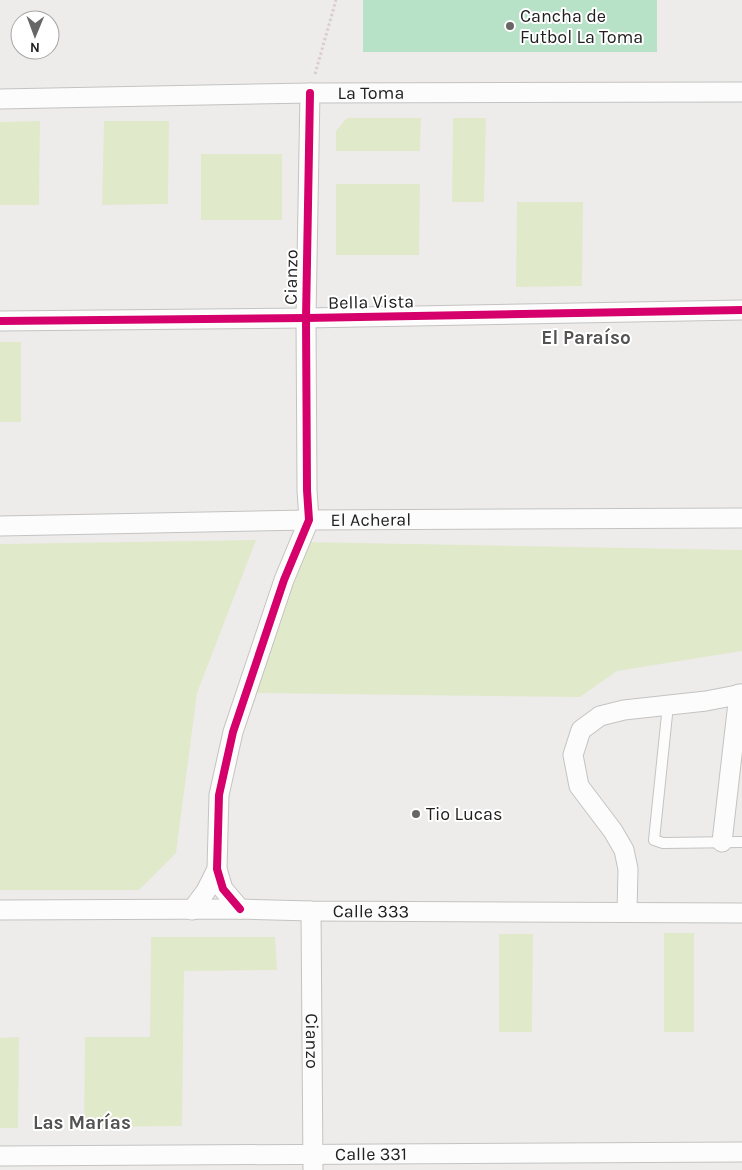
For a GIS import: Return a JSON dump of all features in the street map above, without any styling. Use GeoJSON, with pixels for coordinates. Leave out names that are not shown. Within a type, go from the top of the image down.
{"type":"FeatureCollection","features":[{"type":"Feature","properties":{"kind":"street","name":"La Toma"},"geometry":{"type":"LineString","coordinates":[[0,99],[310,93],[742,92]]}},
{"type":"Feature","properties":{"kind":"street","name":"Cianzo"},"geometry":{"type":"LineString","coordinates":[[309,520],[307,490],[306,318],[310,93]]}},
{"type":"Feature","properties":{"kind":"street","name":"Bella Vista"},"geometry":{"type":"LineString","coordinates":[[0,321],[306,318],[742,310]]}},
{"type":"Feature","properties":{"kind":"street","name":"El Acheral"},"geometry":{"type":"LineString","coordinates":[[0,526],[309,520],[742,518]]}},
{"type":"Feature","properties":{"kind":"street"},"geometry":{"type":"LineString","coordinates":[[240,910],[223,889],[217,868],[219,795],[233,732],[284,580],[309,520]]}},
{"type":"Feature","properties":{"kind":"street"},"geometry":{"type":"LineString","coordinates":[[627,912],[628,869],[624,850],[613,830],[579,786],[573,755],[581,730],[600,716],[624,710],[706,701],[741,694],[722,842]]}},
{"type":"Feature","properties":{"kind":"street"},"geometry":{"type":"LineString","coordinates":[[192,910],[206,891],[217,868]]}},
{"type":"Feature","properties":{"kind":"street","name":"Calle 333"},"geometry":{"type":"LineString","coordinates":[[0,910],[742,913]]}},
{"type":"Feature","properties":{"kind":"street","name":"Cianzo"},"geometry":{"type":"LineString","coordinates":[[311,911],[313,1162]]}},
{"type":"Feature","properties":{"kind":"street","name":"Calle 331"},"geometry":{"type":"LineString","coordinates":[[0,1156],[313,1162],[742,1152]]}},
{"type":"Feature","properties":{"kind":"lane"},"geometry":{"type":"LineString","coordinates":[[668,705],[654,840],[663,843],[742,842]]}},
{"type":"Feature","properties":{"kind":"path"},"geometry":{"type":"LineString","coordinates":[[310,93],[336,0]]}},
{"type":"Feature","properties":{"kind":"green space","name":"Cancha de Futbol La Toma"},"geometry":{"type":"Polygon","coordinates":[[[363,0],[657,0],[657,52],[363,52],[363,0]]]}},
{"type":"Feature","properties":{"kind":"green space"},"geometry":{"type":"Polygon","coordinates":[[[347,118],[421,118],[420,151],[336,151],[336,131],[347,118]]]}},
{"type":"Feature","properties":{"kind":"green space"},"geometry":{"type":"Polygon","coordinates":[[[453,118],[486,118],[484,202],[452,202],[453,118]]]}},
{"type":"Feature","properties":{"kind":"green space"},"geometry":{"type":"Polygon","coordinates":[[[40,121],[39,205],[0,205],[0,122],[40,121]]]}},
{"type":"Feature","properties":{"kind":"green space"},"geometry":{"type":"Polygon","coordinates":[[[104,121],[169,121],[168,204],[102,205],[104,121]]]}},
{"type":"Feature","properties":{"kind":"green space"},"geometry":{"type":"Polygon","coordinates":[[[201,154],[282,154],[282,220],[201,220],[201,154]]]}},
{"type":"Feature","properties":{"kind":"green space"},"geometry":{"type":"Polygon","coordinates":[[[336,184],[420,184],[419,255],[336,255],[336,184]]]}},
{"type":"Feature","properties":{"kind":"green space"},"geometry":{"type":"Polygon","coordinates":[[[517,202],[583,202],[582,286],[516,287],[517,202]]]}},
{"type":"Feature","properties":{"kind":"green space"},"geometry":{"type":"Polygon","coordinates":[[[0,342],[21,342],[21,422],[0,422],[0,342]]]}},
{"type":"Feature","properties":{"kind":"green space"},"geometry":{"type":"Polygon","coordinates":[[[256,540],[197,693],[176,853],[139,890],[0,890],[0,544],[256,540]]]}},
{"type":"Feature","properties":{"kind":"green space"},"geometry":{"type":"Polygon","coordinates":[[[303,542],[742,550],[742,651],[617,671],[580,697],[247,693],[303,542]]]}},
{"type":"Feature","properties":{"kind":"green space"},"geometry":{"type":"Polygon","coordinates":[[[664,933],[694,933],[694,1032],[664,1032],[664,933]]]}},
{"type":"Feature","properties":{"kind":"green space"},"geometry":{"type":"Polygon","coordinates":[[[499,934],[533,934],[532,1032],[499,1032],[499,934]]]}},
{"type":"Feature","properties":{"kind":"green space"},"geometry":{"type":"Polygon","coordinates":[[[151,937],[275,937],[277,970],[184,971],[182,1126],[84,1127],[85,1037],[150,1037],[151,937]]]}},
{"type":"Feature","properties":{"kind":"green space"},"geometry":{"type":"Polygon","coordinates":[[[19,1037],[18,1128],[0,1128],[0,1038],[19,1037]]]}},
{"type":"Feature","properties":{"kind":"cycle path"},"geometry":{"type":"LineString","coordinates":[[240,909],[223,889],[217,869],[219,795],[233,732],[284,580],[309,520],[307,490],[306,318],[310,93]]}},
{"type":"Feature","properties":{"kind":"cycle path"},"geometry":{"type":"LineString","coordinates":[[0,321],[306,318],[742,310]]}},
{"type":"Feature","properties":{"kind":"place","name":"Cancha de Futbol La Toma"},"geometry":{"type":"Point","coordinates":[510,26]}},
{"type":"Feature","properties":{"kind":"place","name":"Tio Lucas"},"geometry":{"type":"Point","coordinates":[416,814]}},
{"type":"Feature","properties":{"kind":"district","name":"El Paraíso"},"geometry":{"type":"Point","coordinates":[586,337]}},
{"type":"Feature","properties":{"kind":"district","name":"Las Marías"},"geometry":{"type":"Point","coordinates":[82,1122]}}]}
